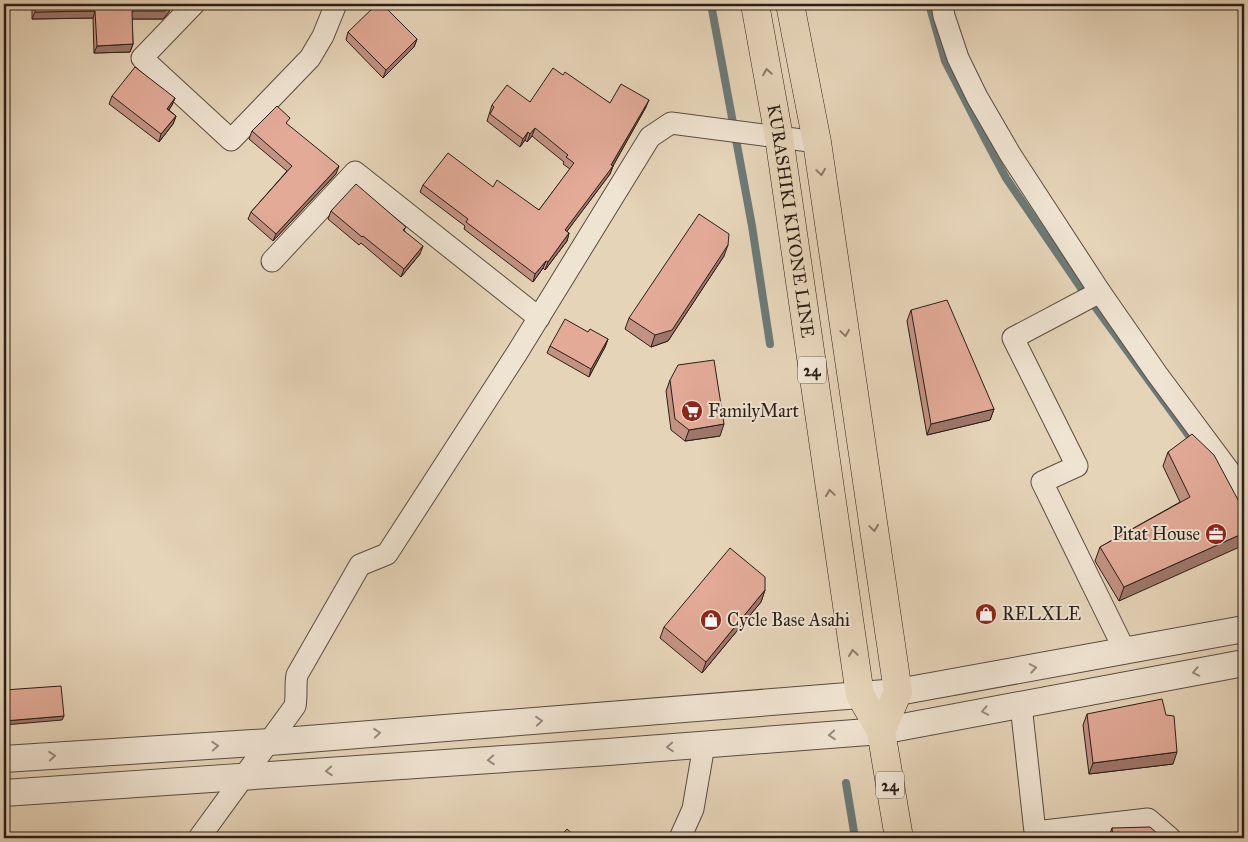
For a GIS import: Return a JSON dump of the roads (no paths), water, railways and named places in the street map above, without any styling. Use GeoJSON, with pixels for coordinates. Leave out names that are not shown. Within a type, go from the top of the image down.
{"type":"FeatureCollection","features":[{"type":"Feature","properties":{"kind":"main road","name":"KURASHIKI KIYONE LINE"},"geometry":{"type":"LineString","coordinates":[[755,4],[779,137],[860,695],[881,731],[899,838]]}},
{"type":"Feature","properties":{"kind":"main road","name":"KURASHIKI KIYONE LINE"},"geometry":{"type":"LineString","coordinates":[[790,4],[817,142],[898,692]]}},
{"type":"Feature","properties":{"kind":"main road"},"geometry":{"type":"LineString","coordinates":[[881,731],[898,692]]}},
{"type":"Feature","properties":{"kind":"street"},"geometry":{"type":"LineString","coordinates":[[194,4],[142,58],[231,140],[310,58],[323,36],[336,4]]}},
{"type":"Feature","properties":{"kind":"street"},"geometry":{"type":"LineString","coordinates":[[942,4],[958,58],[977,97],[1010,154],[1100,292],[1157,374],[1244,491]]}},
{"type":"Feature","properties":{"kind":"street"},"geometry":{"type":"LineString","coordinates":[[199,838],[295,706],[298,674],[360,565],[388,554],[539,318],[650,137],[671,123],[817,142]]}},
{"type":"Feature","properties":{"kind":"street"},"geometry":{"type":"LineString","coordinates":[[272,261],[355,172],[539,318]]}},
{"type":"Feature","properties":{"kind":"street"},"geometry":{"type":"LineString","coordinates":[[1100,292],[1014,338],[1077,466],[1042,482],[1125,651]]}},
{"type":"Feature","properties":{"kind":"street"},"geometry":{"type":"LineString","coordinates":[[4,759],[270,742],[898,692],[1244,629]]}},
{"type":"Feature","properties":{"kind":"street"},"geometry":{"type":"LineString","coordinates":[[4,793],[243,778],[881,731],[1244,663]]}},
{"type":"Feature","properties":{"kind":"street"},"geometry":{"type":"LineString","coordinates":[[1021,705],[1034,832],[1148,819],[1170,838]]}},
{"type":"Feature","properties":{"kind":"street"},"geometry":{"type":"LineString","coordinates":[[680,838],[694,809],[704,745]]}},
{"type":"Feature","properties":{"kind":"waterway"},"geometry":{"type":"LineString","coordinates":[[711,4],[752,226],[770,344]]}},
{"type":"Feature","properties":{"kind":"waterway"},"geometry":{"type":"LineString","coordinates":[[929,4],[945,61],[1006,178],[1083,291]]}},
{"type":"Feature","properties":{"kind":"waterway"},"geometry":{"type":"LineString","coordinates":[[1093,304],[1195,444]]}},
{"type":"Feature","properties":{"kind":"waterway"},"geometry":{"type":"LineString","coordinates":[[846,783],[855,838]]}},
{"type":"Feature","properties":{"kind":"place","name":"FamilyMart"},"geometry":{"type":"Point","coordinates":[692,411]}},
{"type":"Feature","properties":{"kind":"place","name":"Pitat House"},"geometry":{"type":"Point","coordinates":[1216,534]}},
{"type":"Feature","properties":{"kind":"place","name":"RELXLE"},"geometry":{"type":"Point","coordinates":[986,614]}},
{"type":"Feature","properties":{"kind":"place","name":"Cycle Base Asahi"},"geometry":{"type":"Point","coordinates":[711,620]}}]}
